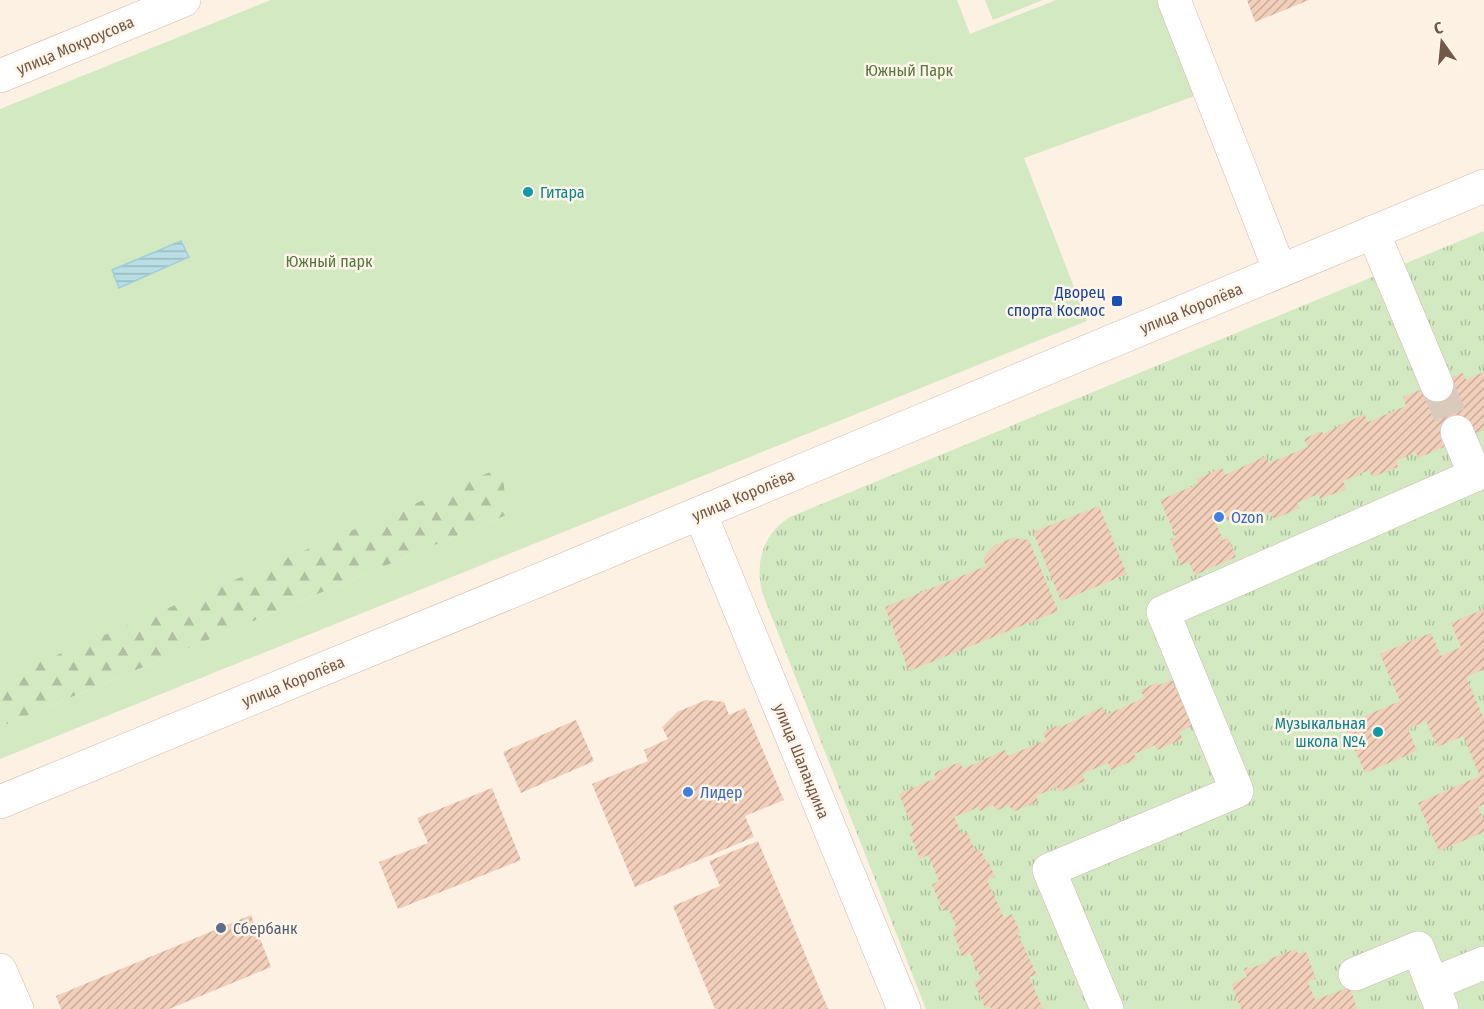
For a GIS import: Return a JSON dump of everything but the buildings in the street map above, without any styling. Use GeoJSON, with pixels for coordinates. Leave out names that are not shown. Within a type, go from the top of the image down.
{"type":"FeatureCollection","features":[{"type":"Feature","properties":{"kind":"street","name":"улица Мокроусова"},"geometry":{"type":"LineString","coordinates":[[0,76],[184,0]]}},
{"type":"Feature","properties":{"kind":"street"},"geometry":{"type":"LineString","coordinates":[[1174,0],[1280,271]]}},
{"type":"Feature","properties":{"kind":"street","name":"улица Королёва"},"geometry":{"type":"LineString","coordinates":[[0,801],[700,513],[1484,186]]}},
{"type":"Feature","properties":{"kind":"street"},"geometry":{"type":"LineString","coordinates":[[1373,232],[1437,385]]}},
{"type":"Feature","properties":{"kind":"street"},"geometry":{"type":"LineString","coordinates":[[1107,1009],[1049,870],[1238,791],[1163,612],[1479,473],[1457,432]]}},
{"type":"Feature","properties":{"kind":"street","name":"улица Шаландина"},"geometry":{"type":"LineString","coordinates":[[700,513],[904,1009]]}},
{"type":"Feature","properties":{"kind":"street"},"geometry":{"type":"LineString","coordinates":[[1355,974],[1418,948],[1437,997],[1484,963]]}},
{"type":"Feature","properties":{"kind":"street"},"geometry":{"type":"LineString","coordinates":[[0,970],[17,1009]]}},
{"type":"Feature","properties":{"kind":"green space","name":"Южный парк"},"geometry":{"type":"Polygon","coordinates":[[[271,0],[957,0],[970,34],[1056,0],[1160,0],[1200,94],[1024,158],[1087,321],[0,759],[0,727],[507,515],[502,467],[0,679],[0,109],[271,0]]]}},
{"type":"Feature","properties":{"kind":"green space"},"geometry":{"type":"Polygon","coordinates":[[[985,0],[1043,0],[993,20],[985,0]]]}},
{"type":"Feature","properties":{"kind":"green space"},"geometry":{"type":"Polygon","coordinates":[[[1484,231],[1484,1009],[926,1009],[762,592],[761,559],[767,540],[790,517],[1484,231]]]}},
{"type":"Feature","properties":{"kind":"green space"},"geometry":{"type":"Polygon","coordinates":[[[875,233],[507,515],[0,727],[0,622],[875,233]]]}},
{"type":"Feature","properties":{"kind":"water"},"geometry":{"type":"Polygon","coordinates":[[[181,241],[189,257],[119,288],[112,270],[181,241]]]}},
{"type":"Feature","properties":{"kind":"tunnel"},"geometry":{"type":"LineString","coordinates":[[1437,385],[1457,432]]}},
{"type":"Feature","properties":{"kind":"place","name":"Гитара"},"geometry":{"type":"Point","coordinates":[528,192]}},
{"type":"Feature","properties":{"kind":"place","name":"Дворец спорта Космос"},"geometry":{"type":"Point","coordinates":[1117,301]}},
{"type":"Feature","properties":{"kind":"place","name":"Ozon"},"geometry":{"type":"Point","coordinates":[1219,517]}},
{"type":"Feature","properties":{"kind":"place","name":"Музыкальная школа №4"},"geometry":{"type":"Point","coordinates":[1378,732]}},
{"type":"Feature","properties":{"kind":"place","name":"Лидер"},"geometry":{"type":"Point","coordinates":[688,792]}},
{"type":"Feature","properties":{"kind":"place","name":"Сбербанк"},"geometry":{"type":"Point","coordinates":[221,928]}},
{"type":"Feature","properties":{"kind":"park label","name":"Южный Парк"},"geometry":{"type":"Point","coordinates":[909,70]}}]}
